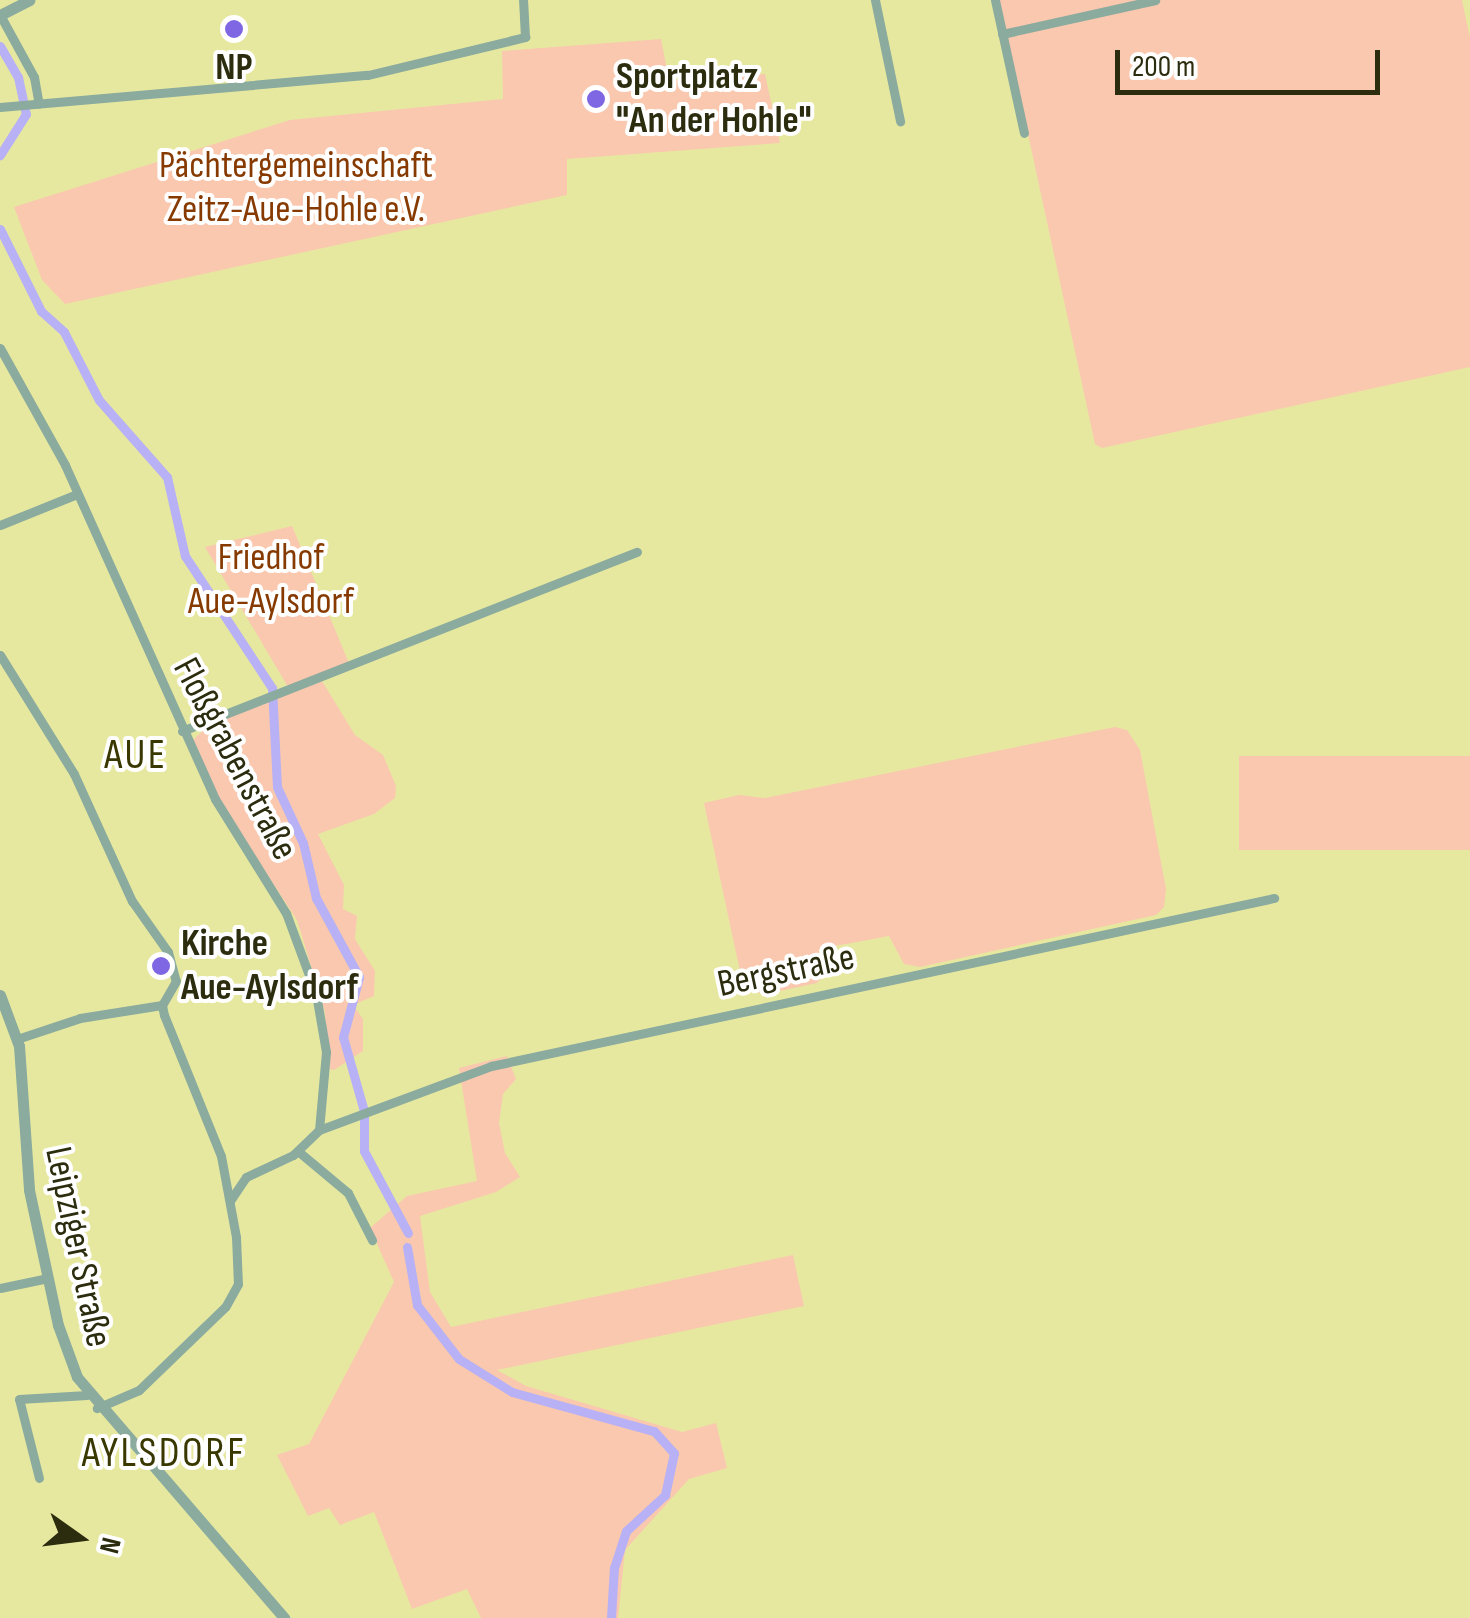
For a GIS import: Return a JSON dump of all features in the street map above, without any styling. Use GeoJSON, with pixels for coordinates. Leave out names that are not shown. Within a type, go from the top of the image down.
{"type":"FeatureCollection","features":[{"type":"Feature","properties":{"kind":"street"},"geometry":{"type":"LineString","coordinates":[[29,0],[0,15],[34,77],[30,104]]}},
{"type":"Feature","properties":{"kind":"street"},"geometry":{"type":"LineString","coordinates":[[0,107],[368,75],[525,37],[524,2],[540,0]]}},
{"type":"Feature","properties":{"kind":"street"},"geometry":{"type":"LineString","coordinates":[[875,0],[900,121]]}},
{"type":"Feature","properties":{"kind":"street"},"geometry":{"type":"LineString","coordinates":[[994,0],[1024,133]]}},
{"type":"Feature","properties":{"kind":"street"},"geometry":{"type":"LineString","coordinates":[[1002,34],[1155,0]]}},
{"type":"Feature","properties":{"kind":"street","name":"Floßgrabenstraße"},"geometry":{"type":"LineString","coordinates":[[0,348],[77,494],[182,731],[297,935],[324,1030],[319,1130]]}},
{"type":"Feature","properties":{"kind":"street"},"geometry":{"type":"LineString","coordinates":[[0,525],[77,494]]}},
{"type":"Feature","properties":{"kind":"street"},"geometry":{"type":"LineString","coordinates":[[182,731],[637,552]]}},
{"type":"Feature","properties":{"kind":"street"},"geometry":{"type":"LineString","coordinates":[[0,655],[107,840],[132,901],[171,961],[175,986],[162,1006],[80,1018],[17,1039]]}},
{"type":"Feature","properties":{"kind":"street","name":"Bergstraße"},"geometry":{"type":"LineString","coordinates":[[319,1130],[371,1115],[491,1066],[1274,898]]}},
{"type":"Feature","properties":{"kind":"street","name":"Leipziger Straße"},"geometry":{"type":"LineString","coordinates":[[0,995],[17,1039],[25,1164],[48,1278],[61,1336],[87,1395],[284,1618]]}},
{"type":"Feature","properties":{"kind":"street"},"geometry":{"type":"LineString","coordinates":[[98,1408],[150,1381],[232,1298],[240,1270],[226,1170],[162,1006]]}},
{"type":"Feature","properties":{"kind":"street"},"geometry":{"type":"LineString","coordinates":[[231,1199],[246,1177],[299,1152],[319,1130]]}},
{"type":"Feature","properties":{"kind":"street"},"geometry":{"type":"LineString","coordinates":[[299,1152],[348,1193],[372,1240]]}},
{"type":"Feature","properties":{"kind":"street"},"geometry":{"type":"LineString","coordinates":[[226,1170],[246,1177]]}},
{"type":"Feature","properties":{"kind":"street"},"geometry":{"type":"LineString","coordinates":[[0,1288],[48,1278]]}},
{"type":"Feature","properties":{"kind":"street"},"geometry":{"type":"LineString","coordinates":[[40,1478],[19,1398],[87,1395]]}},
{"type":"Feature","properties":{"kind":"green space"},"geometry":{"type":"Polygon","coordinates":[[[999,0],[1462,0],[1470,38],[1470,367],[1102,448],[1095,444],[999,0]]]}},
{"type":"Feature","properties":{"kind":"green space","name":"Pächtergemeinschaft Zeitz-Aue-Hohle e.V."},"geometry":{"type":"Polygon","coordinates":[[[661,39],[669,80],[765,74],[780,143],[567,159],[567,195],[65,304],[42,280],[14,207],[290,120],[503,99],[502,51],[661,39]]]}},
{"type":"Feature","properties":{"kind":"green space","name":"Friedhof Aue-Aylsdorf"},"geometry":{"type":"Polygon","coordinates":[[[292,526],[351,668],[322,681],[355,735],[383,755],[396,786],[395,798],[374,814],[318,834],[344,885],[343,909],[357,916],[355,939],[375,971],[374,996],[353,1005],[363,1019],[363,1051],[334,1070],[329,1069],[325,1012],[297,920],[221,804],[192,741],[211,723],[291,692],[205,547],[292,526]]]}},
{"type":"Feature","properties":{"kind":"green space"},"geometry":{"type":"Polygon","coordinates":[[[1115,727],[1127,730],[1140,750],[1166,889],[1164,907],[1156,915],[920,967],[904,964],[889,936],[819,949],[823,976],[817,983],[766,994],[744,990],[704,803],[739,795],[765,798],[1115,727]]]}},
{"type":"Feature","properties":{"kind":"green space"},"geometry":{"type":"Polygon","coordinates":[[[1239,756],[1470,756],[1470,850],[1239,850],[1239,756]]]}},
{"type":"Feature","properties":{"kind":"green space"},"geometry":{"type":"Polygon","coordinates":[[[507,1056],[516,1079],[503,1094],[499,1123],[505,1153],[520,1177],[496,1192],[420,1216],[430,1292],[451,1327],[793,1255],[804,1306],[497,1370],[526,1386],[682,1432],[716,1423],[727,1468],[689,1479],[625,1550],[618,1618],[481,1618],[467,1589],[412,1609],[374,1512],[340,1525],[329,1508],[308,1516],[277,1455],[309,1444],[394,1282],[370,1228],[407,1196],[477,1181],[459,1068],[507,1056]]]}},
{"type":"Feature","properties":{"kind":"waterway"},"geometry":{"type":"LineString","coordinates":[[0,46],[18,77],[26,114],[0,155]]}},
{"type":"Feature","properties":{"kind":"waterway"},"geometry":{"type":"LineString","coordinates":[[0,229],[41,311],[64,332],[99,400],[167,477],[185,556],[272,688],[277,787],[303,843],[316,898],[359,977],[343,1037],[364,1111],[364,1151],[408,1233]]}},
{"type":"Feature","properties":{"kind":"waterway"},"geometry":{"type":"LineString","coordinates":[[407,1247],[417,1305],[459,1359],[512,1392],[654,1431],[674,1453],[665,1495],[626,1531],[614,1567],[611,1618]]}},
{"type":"Feature","properties":{"kind":"place","name":"NP"},"geometry":{"type":"Point","coordinates":[234,29]}},
{"type":"Feature","properties":{"kind":"place","name":"Sportplatz \"An der Hohle\""},"geometry":{"type":"Point","coordinates":[596,99]}},
{"type":"Feature","properties":{"kind":"place","name":"Kirche Aue-Aylsdorf"},"geometry":{"type":"Point","coordinates":[161,966]}},
{"type":"Feature","properties":{"kind":"district","name":"AUE"},"geometry":{"type":"Point","coordinates":[136,756]}},
{"type":"Feature","properties":{"kind":"district","name":"AYLSDORF"},"geometry":{"type":"Point","coordinates":[164,1454]}}]}
